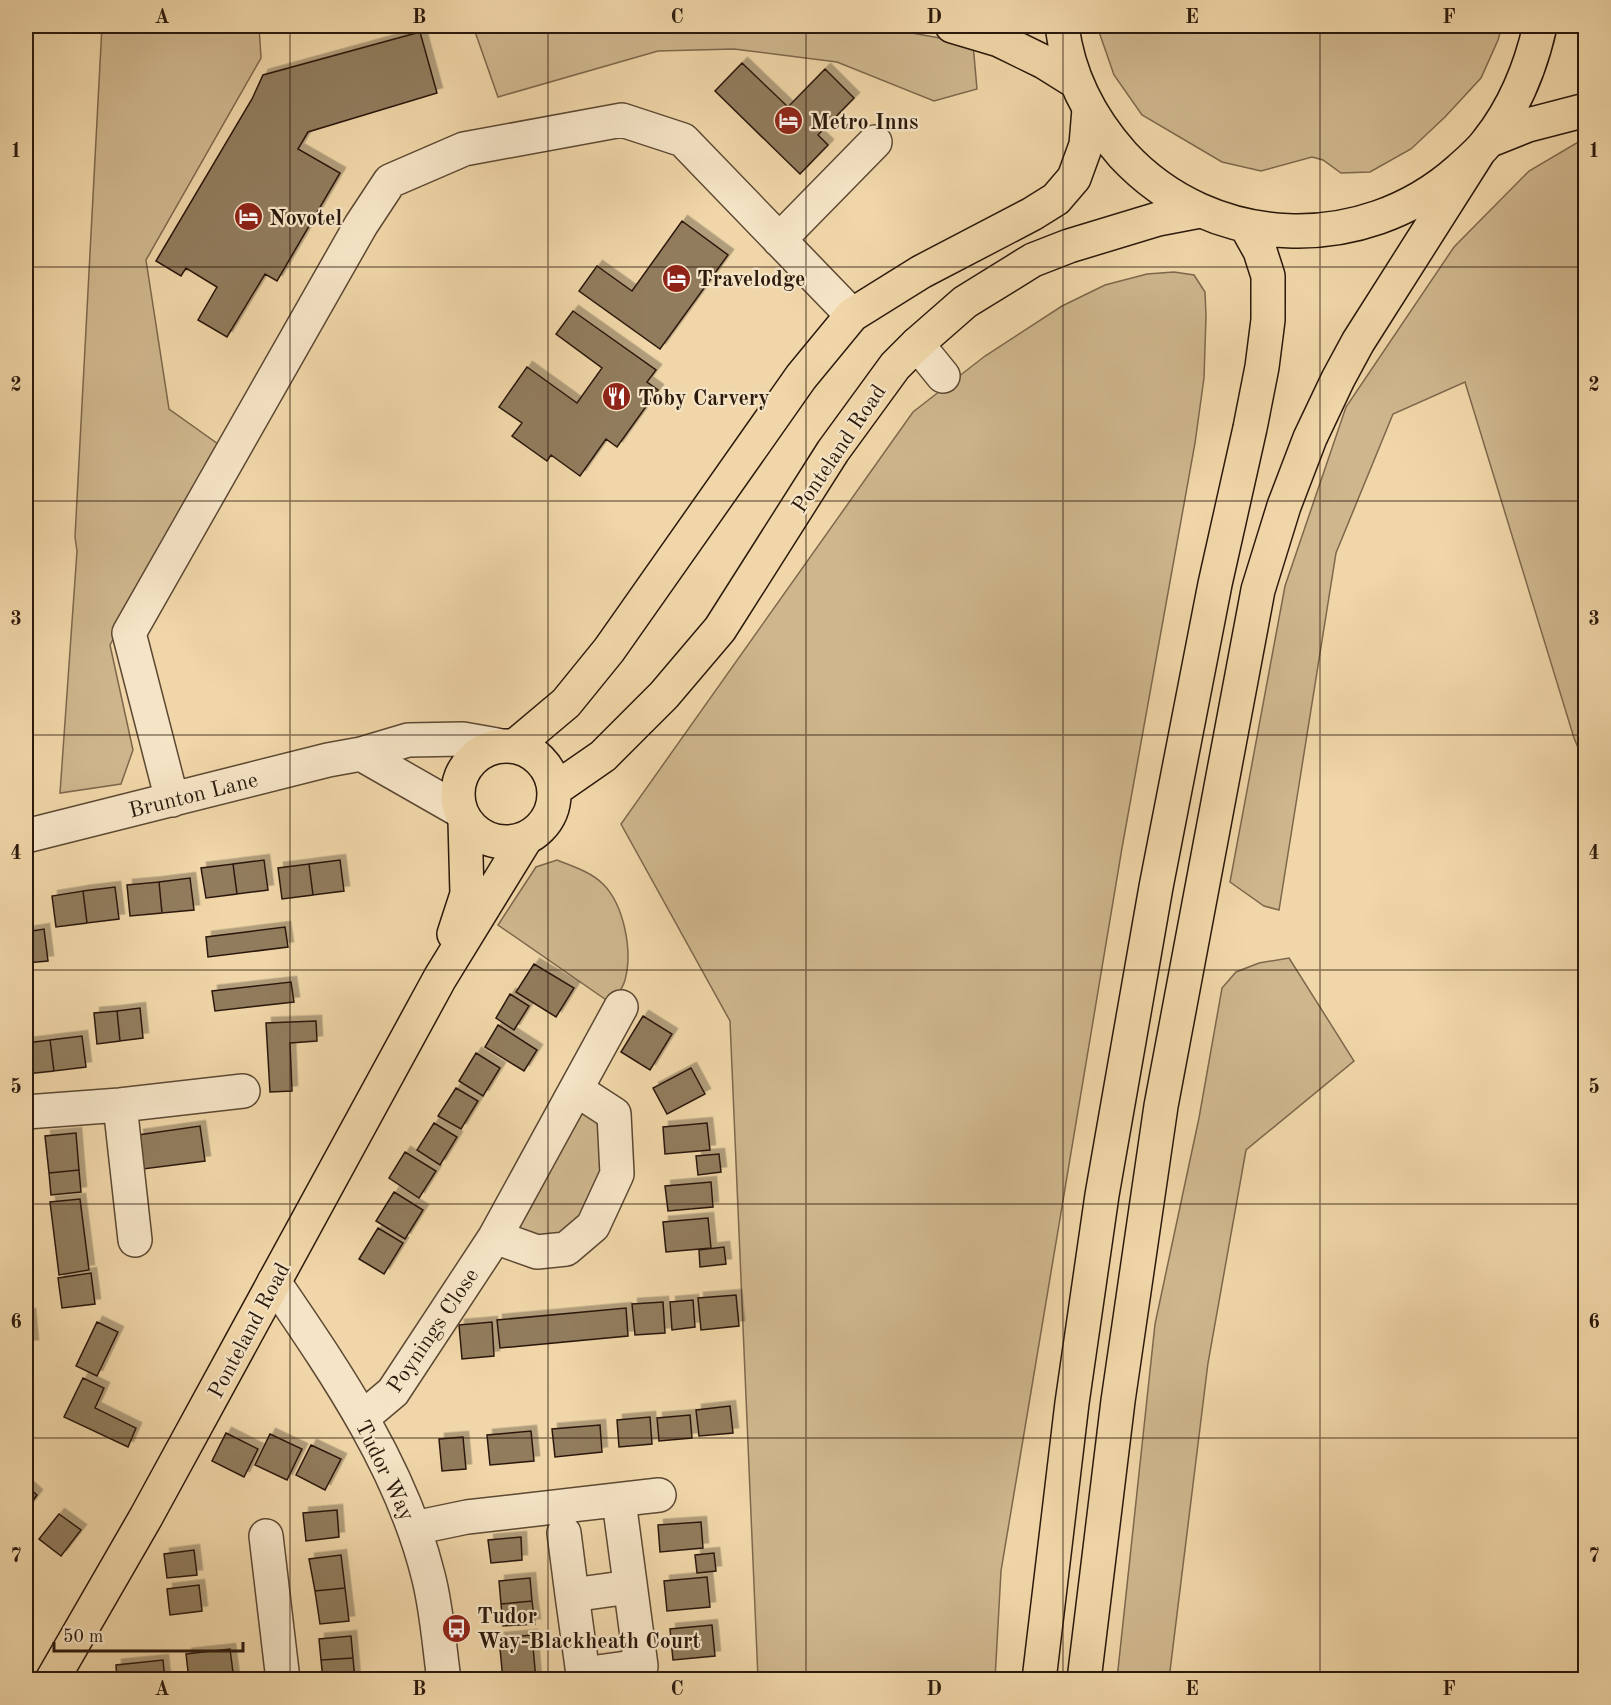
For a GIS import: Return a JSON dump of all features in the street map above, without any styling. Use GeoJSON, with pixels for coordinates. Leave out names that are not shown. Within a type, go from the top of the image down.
{"type":"FeatureCollection","features":[{"type":"Feature","properties":{"kind":"main road"},"geometry":{"type":"LineString","coordinates":[[506,745],[535,754],[548,770],[554,790],[552,810],[542,826],[526,838],[504,843],[482,836],[462,815],[460,774],[475,755],[506,745],[566,703],[609,651],[801,377],[852,315],[921,272],[1032,214],[1056,199],[1074,178],[1086,144],[1082,95],[1044,62],[999,40],[952,26]]}},
{"type":"Feature","properties":{"kind":"main road"},"geometry":{"type":"LineString","coordinates":[[1062,26],[1064,44],[1082,95],[1110,141],[1136,169],[1167,192],[1200,210],[1246,226],[1297,232],[1347,227],[1396,212],[1440,187],[1483,147],[1528,126],[1586,110]]}},
{"type":"Feature","properties":{"kind":"main road"},"geometry":{"type":"LineString","coordinates":[[1084,1680],[1118,1401],[1161,1106],[1258,590],[1284,506],[1310,438],[1338,379],[1358,342],[1517,93],[1539,26]]}},
{"type":"Feature","properties":{"kind":"main road","name":"Ponteland Road"},"geometry":{"type":"LineString","coordinates":[[554,790],[603,756],[664,696],[720,629],[833,451],[895,366],[917,344],[965,302],[1033,260],[1069,246],[1158,219],[1200,210]]}},
{"type":"Feature","properties":{"kind":"main road"},"geometry":{"type":"LineString","coordinates":[[1039,1680],[1072,1403],[1102,1196],[1161,864],[1213,595],[1262,367],[1268,320],[1268,276],[1260,251],[1246,226]]}},
{"type":"Feature","properties":{"kind":"main road","name":"Ponteland Road"},"geometry":{"type":"LineString","coordinates":[[440,978],[467,894],[462,815]]}},
{"type":"Feature","properties":{"kind":"main road","name":"Ponteland Road"},"geometry":{"type":"LineString","coordinates":[[52,1680],[146,1517],[440,978],[526,838]]}},
{"type":"Feature","properties":{"kind":"street"},"geometry":{"type":"LineString","coordinates":[[172,800],[129,633],[356,235],[390,181],[464,149],[622,120],[683,140],[852,315]]}},
{"type":"Feature","properties":{"kind":"street"},"geometry":{"type":"LineString","coordinates":[[779,240],[875,142]]}},
{"type":"Feature","properties":{"kind":"street"},"geometry":{"type":"LineString","coordinates":[[917,344],[943,376]]}},
{"type":"Feature","properties":{"kind":"street","name":"Brunton Lane"},"geometry":{"type":"LineString","coordinates":[[26,836],[328,760],[361,754],[408,740],[463,739],[506,745]]}},
{"type":"Feature","properties":{"kind":"street"},"geometry":{"type":"LineString","coordinates":[[361,754],[462,815]]}},
{"type":"Feature","properties":{"kind":"street","name":"Poynings Close"},"geometry":{"type":"LineString","coordinates":[[360,1415],[374,1408],[393,1392],[495,1237],[621,1007]]}},
{"type":"Feature","properties":{"kind":"street"},"geometry":{"type":"LineString","coordinates":[[495,1237],[537,1252],[566,1249],[593,1226],[617,1174],[614,1113],[577,1090]]}},
{"type":"Feature","properties":{"kind":"street"},"geometry":{"type":"LineString","coordinates":[[26,1112],[120,1105],[243,1091]]}},
{"type":"Feature","properties":{"kind":"street"},"geometry":{"type":"LineString","coordinates":[[120,1105],[135,1240]]}},
{"type":"Feature","properties":{"kind":"street","name":"Tudor Way"},"geometry":{"type":"LineString","coordinates":[[274,1282],[360,1415],[389,1468],[414,1528],[429,1576],[444,1680]]}},
{"type":"Feature","properties":{"kind":"street"},"geometry":{"type":"LineString","coordinates":[[414,1528],[467,1517],[659,1496]]}},
{"type":"Feature","properties":{"kind":"street"},"geometry":{"type":"LineString","coordinates":[[564,1533],[583,1674],[641,1666],[619,1501]]}},
{"type":"Feature","properties":{"kind":"street"},"geometry":{"type":"LineString","coordinates":[[266,1536],[284,1680]]}},
{"type":"Feature","properties":{"kind":"street"},"geometry":{"type":"LineString","coordinates":[[572,1595],[630,1587]]}},
{"type":"Feature","properties":{"kind":"shaded area"},"geometry":{"type":"Polygon","coordinates":[[[102,26],[259,26],[261,58],[146,260],[169,409],[218,444],[110,645],[133,750],[121,784],[60,793],[77,551],[75,537],[102,26]]]}},
{"type":"Feature","properties":{"kind":"shaded area"},"geometry":{"type":"Polygon","coordinates":[[[473,26],[873,26],[973,44],[977,89],[934,101],[837,62],[734,49],[658,51],[498,97],[473,26]]]}},
{"type":"Feature","properties":{"kind":"shaded area"},"geometry":{"type":"Polygon","coordinates":[[[1097,26],[1502,26],[1481,78],[1411,149],[1370,172],[1341,173],[1323,160],[1312,157],[1261,171],[1222,162],[1142,115],[1114,75],[1097,26]]]}},
{"type":"Feature","properties":{"kind":"shaded area"},"geometry":{"type":"Polygon","coordinates":[[[1585,138],[1585,764],[1574,738],[1465,382],[1393,414],[1336,553],[1279,910],[1264,906],[1230,882],[1285,586],[1346,407],[1454,247],[1529,171],[1585,138]]]}},
{"type":"Feature","properties":{"kind":"shaded area"},"geometry":{"type":"Polygon","coordinates":[[[1174,272],[1194,275],[1205,292],[1204,378],[1195,443],[1122,848],[1001,1571],[995,1679],[758,1679],[730,1021],[621,824],[913,412],[985,356],[1062,306],[1105,285],[1147,274],[1174,272]]]}},
{"type":"Feature","properties":{"kind":"shaded area"},"geometry":{"type":"Polygon","coordinates":[[[557,860],[593,876],[603,884],[621,916],[627,942],[627,968],[624,983],[612,1004],[498,925],[536,867],[557,860]]]}},
{"type":"Feature","properties":{"kind":"shaded area"},"geometry":{"type":"Polygon","coordinates":[[[1289,958],[1354,1061],[1246,1150],[1208,1363],[1169,1679],[1117,1679],[1155,1324],[1199,1118],[1222,988],[1236,972],[1259,963],[1289,958]]]}},
{"type":"Feature","properties":{"kind":"shaded area"},"geometry":{"type":"Polygon","coordinates":[[[579,1113],[599,1116],[607,1124],[600,1178],[568,1239],[528,1242],[516,1224],[579,1113]]]}},
{"type":"Feature","properties":{"kind":"building","name":"Novotel"},"geometry":{"type":"Polygon","coordinates":[[[420,32],[437,93],[308,132],[298,149],[340,173],[277,281],[265,274],[227,337],[198,320],[217,287],[186,268],[181,276],[156,261],[252,99],[263,75],[420,32]]]}},
{"type":"Feature","properties":{"kind":"building","name":"Metro Inns"},"geometry":{"type":"Polygon","coordinates":[[[742,63],[788,107],[825,69],[854,98],[818,135],[828,145],[800,174],[715,91],[742,63]]]}},
{"type":"Feature","properties":{"kind":"building","name":"Travelodge"},"geometry":{"type":"Polygon","coordinates":[[[682,221],[728,255],[660,349],[579,291],[597,266],[632,291],[682,221]]]}},
{"type":"Feature","properties":{"kind":"building","name":"Toby Carvery"},"geometry":{"type":"Polygon","coordinates":[[[573,311],[656,370],[647,382],[658,390],[617,447],[606,439],[580,476],[551,455],[547,461],[512,436],[522,423],[499,407],[527,367],[577,403],[602,368],[556,334],[573,311]]]}},
{"type":"Feature","properties":{"kind":"building"},"geometry":{"type":"Polygon","coordinates":[[[264,860],[268,890],[237,894],[233,864],[264,860]]]}},
{"type":"Feature","properties":{"kind":"building"},"geometry":{"type":"Polygon","coordinates":[[[340,860],[344,891],[313,895],[309,864],[340,860]]]}},
{"type":"Feature","properties":{"kind":"building"},"geometry":{"type":"Polygon","coordinates":[[[233,864],[237,894],[206,898],[201,868],[233,864]]]}},
{"type":"Feature","properties":{"kind":"building"},"geometry":{"type":"Polygon","coordinates":[[[309,864],[313,895],[282,899],[278,868],[309,864]]]}},
{"type":"Feature","properties":{"kind":"building"},"geometry":{"type":"Polygon","coordinates":[[[190,878],[194,910],[162,913],[159,882],[190,878]]]}},
{"type":"Feature","properties":{"kind":"building"},"geometry":{"type":"Polygon","coordinates":[[[159,882],[162,913],[130,916],[127,885],[159,882]]]}},
{"type":"Feature","properties":{"kind":"building"},"geometry":{"type":"Polygon","coordinates":[[[115,887],[119,919],[87,923],[83,891],[115,887]]]}},
{"type":"Feature","properties":{"kind":"building"},"geometry":{"type":"Polygon","coordinates":[[[83,891],[87,923],[56,927],[52,896],[83,891]]]}},
{"type":"Feature","properties":{"kind":"building"},"geometry":{"type":"Polygon","coordinates":[[[285,927],[288,947],[208,957],[206,937],[285,927]]]}},
{"type":"Feature","properties":{"kind":"building"},"geometry":{"type":"Polygon","coordinates":[[[44,929],[48,961],[26,963],[26,932],[44,929]]]}},
{"type":"Feature","properties":{"kind":"building"},"geometry":{"type":"Polygon","coordinates":[[[534,964],[574,988],[556,1017],[516,992],[534,964]]]}},
{"type":"Feature","properties":{"kind":"building"},"geometry":{"type":"Polygon","coordinates":[[[291,982],[294,1002],[215,1011],[212,991],[291,982]]]}},
{"type":"Feature","properties":{"kind":"building"},"geometry":{"type":"Polygon","coordinates":[[[510,994],[529,1006],[514,1030],[496,1018],[510,994]]]}},
{"type":"Feature","properties":{"kind":"building"},"geometry":{"type":"Polygon","coordinates":[[[140,1008],[143,1038],[120,1041],[117,1011],[140,1008]]]}},
{"type":"Feature","properties":{"kind":"building"},"geometry":{"type":"Polygon","coordinates":[[[117,1011],[120,1041],[97,1044],[94,1013],[117,1011]]]}},
{"type":"Feature","properties":{"kind":"building"},"geometry":{"type":"Polygon","coordinates":[[[643,1016],[672,1034],[650,1070],[621,1052],[643,1016]]]}},
{"type":"Feature","properties":{"kind":"building"},"geometry":{"type":"Polygon","coordinates":[[[316,1021],[317,1041],[290,1043],[292,1091],[270,1092],[266,1023],[316,1021]]]}},
{"type":"Feature","properties":{"kind":"building"},"geometry":{"type":"Polygon","coordinates":[[[498,1025],[537,1050],[524,1071],[485,1047],[498,1025]]]}},
{"type":"Feature","properties":{"kind":"building"},"geometry":{"type":"Polygon","coordinates":[[[82,1036],[86,1067],[54,1071],[50,1040],[82,1036]]]}},
{"type":"Feature","properties":{"kind":"building"},"geometry":{"type":"Polygon","coordinates":[[[50,1040],[54,1071],[26,1074],[26,1043],[50,1040]]]}},
{"type":"Feature","properties":{"kind":"building"},"geometry":{"type":"Polygon","coordinates":[[[476,1053],[500,1068],[483,1096],[459,1081],[476,1053]]]}},
{"type":"Feature","properties":{"kind":"building"},"geometry":{"type":"Polygon","coordinates":[[[691,1068],[705,1094],[667,1114],[653,1088],[691,1068]]]}},
{"type":"Feature","properties":{"kind":"building"},"geometry":{"type":"Polygon","coordinates":[[[456,1088],[478,1101],[461,1129],[438,1116],[456,1088]]]}},
{"type":"Feature","properties":{"kind":"building"},"geometry":{"type":"Polygon","coordinates":[[[434,1123],[457,1137],[440,1165],[417,1150],[434,1123]]]}},
{"type":"Feature","properties":{"kind":"building"},"geometry":{"type":"Polygon","coordinates":[[[707,1123],[710,1150],[665,1154],[663,1127],[707,1123]]]}},
{"type":"Feature","properties":{"kind":"building"},"geometry":{"type":"Polygon","coordinates":[[[200,1126],[205,1161],[143,1169],[138,1135],[200,1126]]]}},
{"type":"Feature","properties":{"kind":"building"},"geometry":{"type":"Polygon","coordinates":[[[76,1133],[79,1170],[49,1173],[45,1136],[76,1133]]]}},
{"type":"Feature","properties":{"kind":"building"},"geometry":{"type":"Polygon","coordinates":[[[405,1152],[436,1171],[419,1198],[389,1178],[405,1152]]]}},
{"type":"Feature","properties":{"kind":"building"},"geometry":{"type":"Polygon","coordinates":[[[719,1154],[721,1172],[698,1175],[696,1156],[719,1154]]]}},
{"type":"Feature","properties":{"kind":"building"},"geometry":{"type":"Polygon","coordinates":[[[79,1170],[81,1192],[51,1195],[49,1173],[79,1170]]]}},
{"type":"Feature","properties":{"kind":"building"},"geometry":{"type":"Polygon","coordinates":[[[711,1182],[713,1207],[668,1211],[665,1186],[711,1182]]]}},
{"type":"Feature","properties":{"kind":"building"},"geometry":{"type":"Polygon","coordinates":[[[394,1192],[423,1210],[405,1239],[376,1221],[394,1192]]]}},
{"type":"Feature","properties":{"kind":"building"},"geometry":{"type":"Polygon","coordinates":[[[80,1199],[89,1270],[59,1275],[50,1202],[80,1199]]]}},
{"type":"Feature","properties":{"kind":"building"},"geometry":{"type":"Polygon","coordinates":[[[708,1218],[711,1248],[666,1252],[663,1222],[708,1218]]]}},
{"type":"Feature","properties":{"kind":"building"},"geometry":{"type":"Polygon","coordinates":[[[378,1228],[403,1243],[384,1274],[359,1259],[378,1228]]]}},
{"type":"Feature","properties":{"kind":"building"},"geometry":{"type":"Polygon","coordinates":[[[724,1247],[726,1264],[700,1267],[699,1250],[724,1247]]]}},
{"type":"Feature","properties":{"kind":"building"},"geometry":{"type":"Polygon","coordinates":[[[91,1273],[95,1304],[62,1308],[58,1278],[91,1273]]]}},
{"type":"Feature","properties":{"kind":"building"},"geometry":{"type":"Polygon","coordinates":[[[736,1295],[739,1326],[701,1330],[698,1298],[736,1295]]]}},
{"type":"Feature","properties":{"kind":"building"},"geometry":{"type":"Polygon","coordinates":[[[693,1300],[695,1327],[672,1330],[670,1302],[693,1300]]]}},
{"type":"Feature","properties":{"kind":"building"},"geometry":{"type":"Polygon","coordinates":[[[663,1302],[665,1333],[635,1335],[632,1304],[663,1302]]]}},
{"type":"Feature","properties":{"kind":"building"},"geometry":{"type":"Polygon","coordinates":[[[626,1308],[628,1336],[500,1348],[497,1320],[626,1308]]]}},
{"type":"Feature","properties":{"kind":"building"},"geometry":{"type":"Polygon","coordinates":[[[30,1314],[33,1345],[26,1346],[26,1315],[30,1314]]]}},
{"type":"Feature","properties":{"kind":"building"},"geometry":{"type":"Polygon","coordinates":[[[97,1322],[118,1332],[97,1376],[76,1366],[97,1322]]]}},
{"type":"Feature","properties":{"kind":"building"},"geometry":{"type":"Polygon","coordinates":[[[492,1322],[494,1356],[462,1359],[459,1325],[492,1322]]]}},
{"type":"Feature","properties":{"kind":"building"},"geometry":{"type":"Polygon","coordinates":[[[83,1378],[104,1388],[95,1408],[136,1428],[128,1447],[64,1417],[83,1378]]]}},
{"type":"Feature","properties":{"kind":"building"},"geometry":{"type":"Polygon","coordinates":[[[730,1406],[733,1433],[699,1436],[696,1410],[730,1406]]]}},
{"type":"Feature","properties":{"kind":"building"},"geometry":{"type":"Polygon","coordinates":[[[690,1415],[692,1438],[659,1441],[657,1418],[690,1415]]]}},
{"type":"Feature","properties":{"kind":"building"},"geometry":{"type":"Polygon","coordinates":[[[650,1417],[652,1444],[619,1447],[617,1420],[650,1417]]]}},
{"type":"Feature","properties":{"kind":"building"},"geometry":{"type":"Polygon","coordinates":[[[600,1425],[602,1452],[555,1457],[552,1429],[600,1425]]]}},
{"type":"Feature","properties":{"kind":"building"},"geometry":{"type":"Polygon","coordinates":[[[531,1431],[534,1461],[490,1465],[487,1435],[531,1431]]]}},
{"type":"Feature","properties":{"kind":"building"},"geometry":{"type":"Polygon","coordinates":[[[226,1433],[258,1449],[244,1477],[212,1461],[226,1433]]]}},
{"type":"Feature","properties":{"kind":"building"},"geometry":{"type":"Polygon","coordinates":[[[270,1434],[302,1449],[287,1480],[255,1465],[270,1434]]]}},
{"type":"Feature","properties":{"kind":"building"},"geometry":{"type":"Polygon","coordinates":[[[463,1437],[466,1469],[442,1471],[439,1439],[463,1437]]]}},
{"type":"Feature","properties":{"kind":"building"},"geometry":{"type":"Polygon","coordinates":[[[311,1445],[341,1459],[325,1490],[296,1475],[311,1445]]]}},
{"type":"Feature","properties":{"kind":"building"},"geometry":{"type":"Polygon","coordinates":[[[26,1485],[37,1495],[26,1510],[26,1485]]]}},
{"type":"Feature","properties":{"kind":"building"},"geometry":{"type":"Polygon","coordinates":[[[337,1510],[339,1537],[306,1541],[303,1513],[337,1510]]]}},
{"type":"Feature","properties":{"kind":"building"},"geometry":{"type":"Polygon","coordinates":[[[59,1514],[81,1530],[61,1556],[39,1539],[59,1514]]]}},
{"type":"Feature","properties":{"kind":"building"},"geometry":{"type":"Polygon","coordinates":[[[701,1522],[703,1548],[660,1552],[658,1525],[701,1522]]]}},
{"type":"Feature","properties":{"kind":"building"},"geometry":{"type":"Polygon","coordinates":[[[521,1537],[522,1560],[491,1563],[488,1540],[521,1537]]]}},
{"type":"Feature","properties":{"kind":"building"},"geometry":{"type":"Polygon","coordinates":[[[194,1550],[197,1575],[167,1578],[164,1554],[194,1550]]]}},
{"type":"Feature","properties":{"kind":"building"},"geometry":{"type":"Polygon","coordinates":[[[714,1553],[716,1571],[697,1573],[695,1555],[714,1553]]]}},
{"type":"Feature","properties":{"kind":"building"},"geometry":{"type":"Polygon","coordinates":[[[341,1555],[345,1588],[315,1591],[309,1559],[341,1555]]]}},
{"type":"Feature","properties":{"kind":"building"},"geometry":{"type":"Polygon","coordinates":[[[707,1577],[710,1607],[667,1611],[664,1581],[707,1577]]]}},
{"type":"Feature","properties":{"kind":"building"},"geometry":{"type":"Polygon","coordinates":[[[530,1578],[532,1601],[501,1604],[499,1581],[530,1578]]]}},
{"type":"Feature","properties":{"kind":"building"},"geometry":{"type":"Polygon","coordinates":[[[199,1585],[202,1611],[170,1615],[167,1589],[199,1585]]]}},
{"type":"Feature","properties":{"kind":"building"},"geometry":{"type":"Polygon","coordinates":[[[345,1588],[349,1621],[320,1624],[315,1591],[345,1588]]]}},
{"type":"Feature","properties":{"kind":"building"},"geometry":{"type":"Polygon","coordinates":[[[532,1601],[535,1624],[503,1626],[501,1604],[532,1601]]]}},
{"type":"Feature","properties":{"kind":"building"},"geometry":{"type":"Polygon","coordinates":[[[712,1625],[715,1656],[673,1660],[670,1629],[712,1625]]]}},
{"type":"Feature","properties":{"kind":"building"},"geometry":{"type":"Polygon","coordinates":[[[532,1635],[536,1680],[503,1680],[499,1638],[532,1635]]]}},
{"type":"Feature","properties":{"kind":"building"},"geometry":{"type":"Polygon","coordinates":[[[351,1636],[353,1658],[321,1660],[319,1639],[351,1636]]]}},
{"type":"Feature","properties":{"kind":"building"},"geometry":{"type":"Polygon","coordinates":[[[230,1649],[234,1680],[189,1680],[186,1654],[230,1649]]]}},
{"type":"Feature","properties":{"kind":"building"},"geometry":{"type":"Polygon","coordinates":[[[353,1658],[355,1680],[323,1680],[321,1660],[353,1658]]]}},
{"type":"Feature","properties":{"kind":"building"},"geometry":{"type":"Polygon","coordinates":[[[163,1660],[165,1680],[117,1680],[116,1665],[163,1660]]]}},
{"type":"Feature","properties":{"kind":"place","name":"Metro Inns"},"geometry":{"type":"Point","coordinates":[789,121]}},
{"type":"Feature","properties":{"kind":"place","name":"Novotel"},"geometry":{"type":"Point","coordinates":[248,217]}},
{"type":"Feature","properties":{"kind":"place","name":"Travelodge"},"geometry":{"type":"Point","coordinates":[676,278]}},
{"type":"Feature","properties":{"kind":"place","name":"Toby Carvery"},"geometry":{"type":"Point","coordinates":[617,397]}},
{"type":"Feature","properties":{"kind":"place","name":"Tudor Way-Blackheath Court"},"geometry":{"type":"Point","coordinates":[456,1628]}}]}
